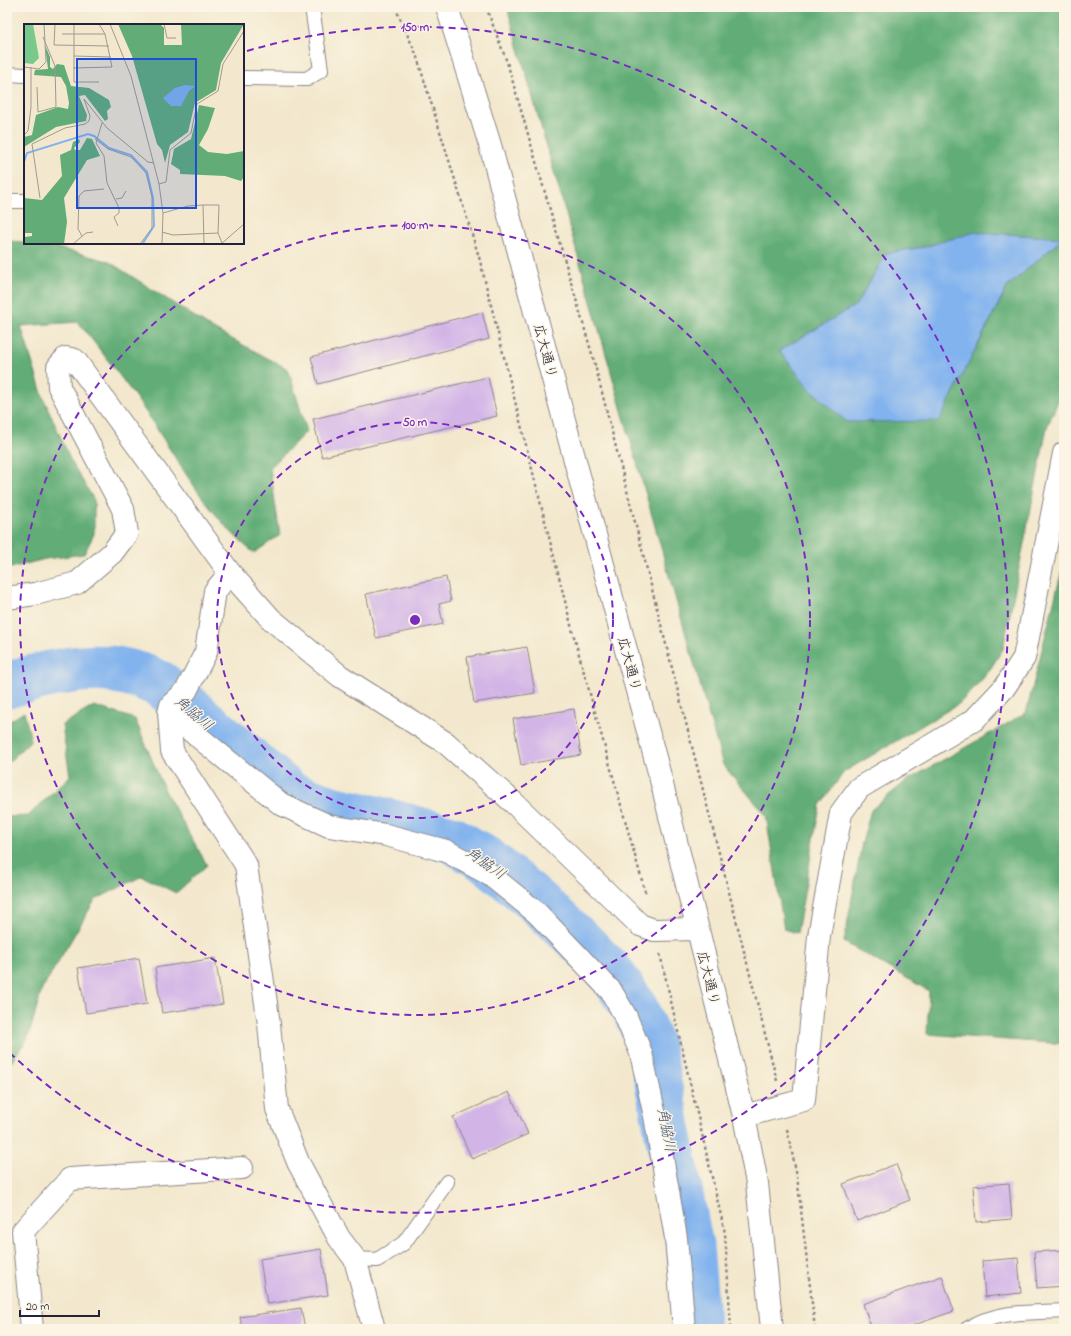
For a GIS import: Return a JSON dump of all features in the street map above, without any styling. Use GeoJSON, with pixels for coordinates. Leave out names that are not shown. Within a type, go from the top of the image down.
{"type":"FeatureCollection","features":[{"type":"Feature","properties":{"kind":"street","name":"広大通り"},"geometry":{"type":"LineString","coordinates":[[447,7],[490,145],[658,769],[744,1116],[757,1183],[772,1329]]}},
{"type":"Feature","properties":{"kind":"street"},"geometry":{"type":"LineString","coordinates":[[7,598],[35,594],[77,583],[112,553],[127,533],[123,509],[59,387],[58,367],[66,358],[75,360],[230,573],[271,619],[340,676],[446,743],[514,803],[640,925],[654,930],[697,929]]}},
{"type":"Feature","properties":{"kind":"street"},"geometry":{"type":"LineString","coordinates":[[744,1116],[804,1100],[818,936],[841,813],[858,788],[974,720],[1004,688],[1024,658],[1064,453]]}},
{"type":"Feature","properties":{"kind":"street"},"geometry":{"type":"LineString","coordinates":[[230,573],[215,591],[206,652],[175,703],[172,750],[246,865],[269,1024],[277,1109],[298,1162],[339,1238],[355,1259],[374,1329]]}},
{"type":"Feature","properties":{"kind":"street"},"geometry":{"type":"LineString","coordinates":[[175,703],[281,804],[329,826],[386,835],[446,851],[490,874],[537,913],[611,991],[626,1017],[641,1053],[655,1116],[676,1238],[684,1329]]}},
{"type":"Feature","properties":{"kind":"street"},"geometry":{"type":"LineString","coordinates":[[32,1329],[23,1231],[70,1179],[242,1168]]}},
{"type":"Feature","properties":{"kind":"lane"},"geometry":{"type":"LineString","coordinates":[[244,78],[307,79],[321,70],[312,7]]}},
{"type":"Feature","properties":{"kind":"lane"},"geometry":{"type":"LineString","coordinates":[[7,74],[24,75]]}},
{"type":"Feature","properties":{"kind":"lane"},"geometry":{"type":"LineString","coordinates":[[7,201],[24,201]]}},
{"type":"Feature","properties":{"kind":"lane"},"geometry":{"type":"LineString","coordinates":[[355,1259],[377,1260],[404,1244],[447,1182]]}},
{"type":"Feature","properties":{"kind":"lane"},"geometry":{"type":"LineString","coordinates":[[966,1329],[977,1322],[1000,1314],[1064,1311]]}},
{"type":"Feature","properties":{"kind":"path"},"geometry":{"type":"LineString","coordinates":[[395,7],[416,54],[479,257],[573,633],[654,930],[725,1233],[731,1329]]}},
{"type":"Feature","properties":{"kind":"path"},"geometry":{"type":"LineString","coordinates":[[486,7],[507,62],[594,361],[773,1064],[797,1176],[815,1329]]}},
{"type":"Feature","properties":{"kind":"green space"},"geometry":{"type":"Polygon","coordinates":[[[507,7],[1064,7],[1064,387],[1047,427],[1003,649],[987,674],[960,703],[844,772],[820,805],[797,933],[784,929],[766,815],[723,765],[507,7]],[[1063,238],[924,247],[887,253],[856,305],[779,351],[976,349],[1007,287],[1063,238]]]}},
{"type":"Feature","properties":{"kind":"green space"},"geometry":{"type":"Polygon","coordinates":[[[7,241],[24,242],[24,244],[43,244],[108,261],[215,330],[288,369],[307,431],[270,468],[280,535],[254,553],[219,519],[204,500],[137,399],[78,322],[21,326],[43,397],[71,461],[94,500],[94,534],[84,554],[45,559],[7,569],[7,241]]]}},
{"type":"Feature","properties":{"kind":"green space"},"geometry":{"type":"Polygon","coordinates":[[[1064,562],[1064,1044],[927,1034],[929,991],[844,942],[862,843],[871,810],[906,781],[1026,713],[1064,562]]]}},
{"type":"Feature","properties":{"kind":"green space"},"geometry":{"type":"Polygon","coordinates":[[[94,706],[135,719],[165,791],[207,865],[176,893],[142,876],[95,900],[42,989],[28,1038],[7,1068],[7,817],[28,816],[70,776],[62,725],[94,706]]]}},
{"type":"Feature","properties":{"kind":"green space"},"geometry":{"type":"Polygon","coordinates":[[[24,712],[31,740],[7,764],[7,723],[24,712]]]}},
{"type":"Feature","properties":{"kind":"water"},"geometry":{"type":"Polygon","coordinates":[[[975,232],[1063,238],[1007,287],[939,421],[847,422],[811,390],[779,351],[856,305],[887,253],[924,247],[975,232]]]}},
{"type":"Feature","properties":{"kind":"building"},"geometry":{"type":"Polygon","coordinates":[[[482,312],[489,339],[318,384],[311,357],[482,312]]]}},
{"type":"Feature","properties":{"kind":"building"},"geometry":{"type":"Polygon","coordinates":[[[488,377],[497,416],[322,457],[313,419],[488,377]]]}},
{"type":"Feature","properties":{"kind":"building"},"geometry":{"type":"Polygon","coordinates":[[[446,577],[451,601],[439,604],[443,624],[376,638],[366,594],[446,577]]]}},
{"type":"Feature","properties":{"kind":"building"},"geometry":{"type":"Polygon","coordinates":[[[527,647],[535,693],[474,703],[467,657],[527,647]]]}},
{"type":"Feature","properties":{"kind":"building"},"geometry":{"type":"Polygon","coordinates":[[[574,709],[581,755],[521,765],[513,719],[574,709]]]}},
{"type":"Feature","properties":{"kind":"building"},"geometry":{"type":"Polygon","coordinates":[[[139,958],[147,1004],[86,1013],[78,968],[139,958]]]}},
{"type":"Feature","properties":{"kind":"building"},"geometry":{"type":"Polygon","coordinates":[[[215,958],[223,1004],[162,1013],[155,968],[215,958]]]}},
{"type":"Feature","properties":{"kind":"building"},"geometry":{"type":"Polygon","coordinates":[[[509,1092],[528,1134],[472,1159],[453,1117],[509,1092]]]}},
{"type":"Feature","properties":{"kind":"building"},"geometry":{"type":"Polygon","coordinates":[[[896,1164],[910,1200],[857,1221],[843,1184],[896,1164]]]}},
{"type":"Feature","properties":{"kind":"building"},"geometry":{"type":"Polygon","coordinates":[[[1009,1183],[1012,1219],[976,1222],[973,1186],[1009,1183]]]}},
{"type":"Feature","properties":{"kind":"building"},"geometry":{"type":"Polygon","coordinates":[[[321,1249],[328,1295],[267,1304],[260,1259],[321,1249]]]}},
{"type":"Feature","properties":{"kind":"building"},"geometry":{"type":"Polygon","coordinates":[[[1064,1250],[1064,1286],[1037,1288],[1034,1252],[1064,1250]]]}},
{"type":"Feature","properties":{"kind":"building"},"geometry":{"type":"Polygon","coordinates":[[[1018,1258],[1021,1293],[985,1297],[982,1261],[1018,1258]]]}},
{"type":"Feature","properties":{"kind":"building"},"geometry":{"type":"Polygon","coordinates":[[[942,1276],[954,1311],[903,1329],[872,1329],[863,1304],[942,1276]]]}},
{"type":"Feature","properties":{"kind":"building"},"geometry":{"type":"Polygon","coordinates":[[[301,1308],[305,1329],[242,1329],[240,1317],[301,1308]]]}},
{"type":"Feature","properties":{"kind":"waterway","name":"角脇川"},"geometry":{"type":"LineString","coordinates":[[7,685],[65,671],[102,668],[139,676],[160,684],[291,795],[331,809],[385,821],[451,839],[488,861],[535,900],[583,944],[612,974],[635,1009],[651,1046],[690,1246],[697,1329]]}}]}
